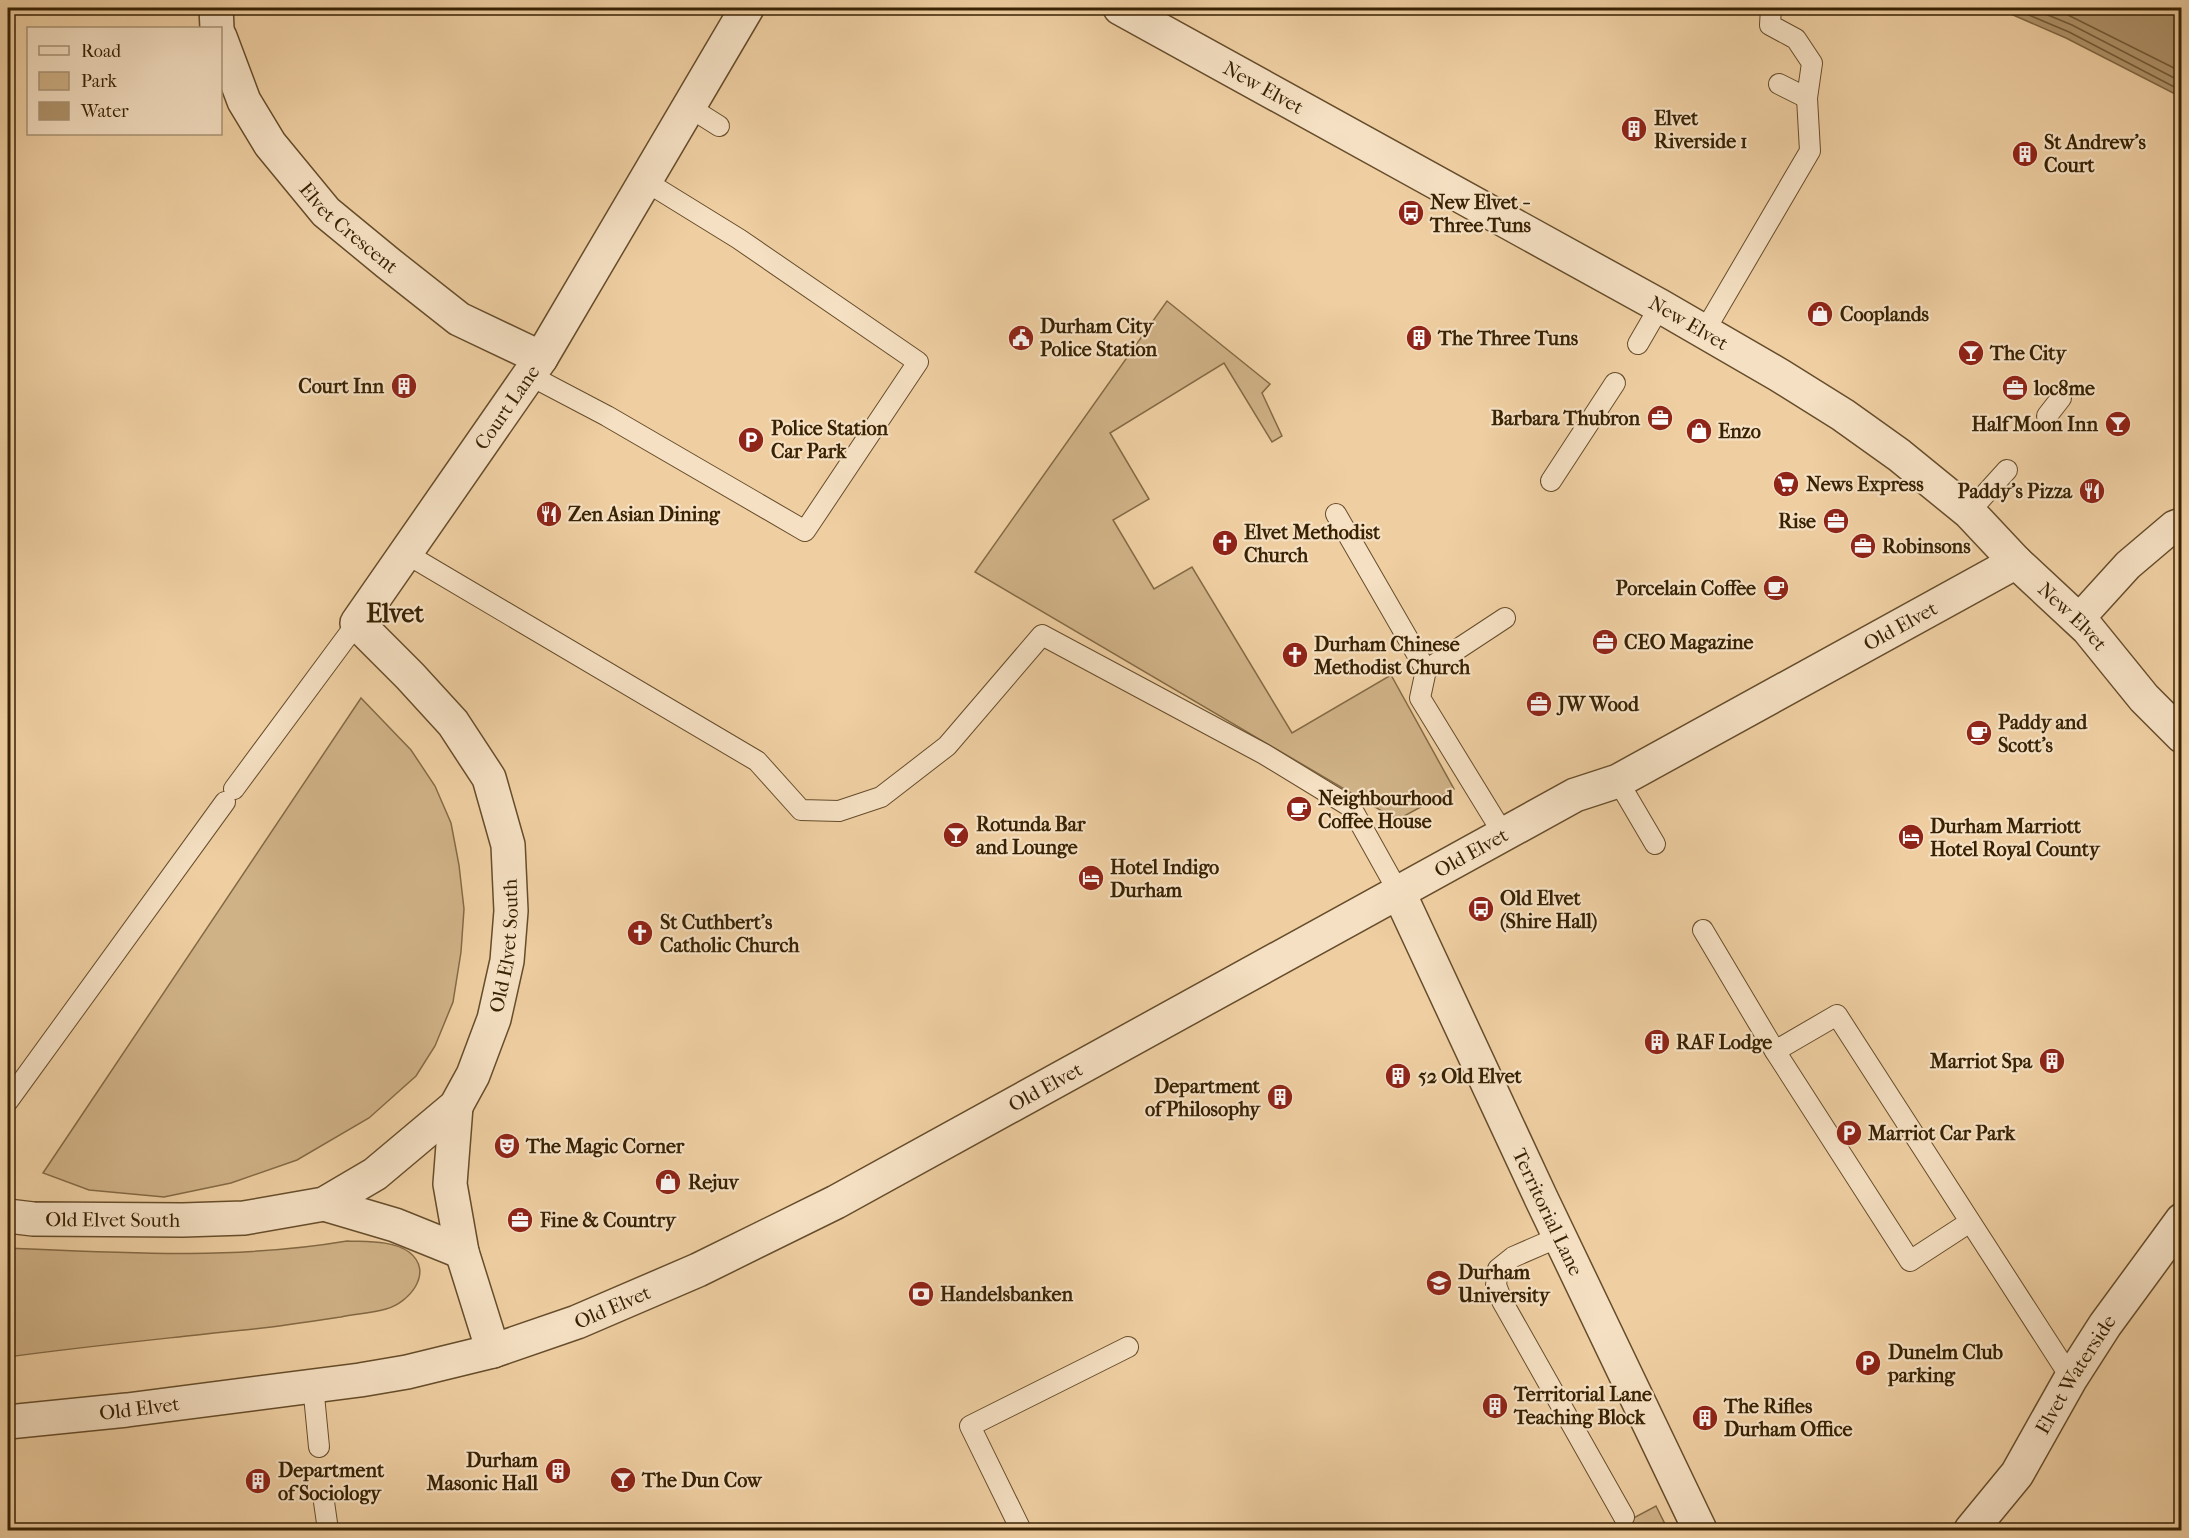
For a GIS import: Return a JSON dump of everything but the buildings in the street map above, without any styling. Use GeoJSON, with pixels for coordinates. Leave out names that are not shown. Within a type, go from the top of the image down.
{"type":"FeatureCollection","features":[{"type":"Feature","properties":{"kind":"street"},"geometry":{"type":"LineString","coordinates":[[216,8],[217,27]]}},
{"type":"Feature","properties":{"kind":"street","name":"Court Lane"},"geometry":{"type":"LineString","coordinates":[[357,623],[535,366],[747,8]]}},
{"type":"Feature","properties":{"kind":"street","name":"New Elvet"},"geometry":{"type":"LineString","coordinates":[[1120,8],[1660,306],[1843,415],[1899,455],[1969,512],[2016,562],[2088,629],[2144,699],[2181,736]]}},
{"type":"Feature","properties":{"kind":"street","name":"Elvet Crescent"},"geometry":{"type":"LineString","coordinates":[[222,43],[244,101],[270,144],[326,212],[459,319],[535,366]]}},
{"type":"Feature","properties":{"kind":"street"},"geometry":{"type":"LineString","coordinates":[[2078,620],[2128,565],[2181,522]]}},
{"type":"Feature","properties":{"kind":"street","name":"Old Elvet"},"geometry":{"type":"LineString","coordinates":[[8,1422],[127,1410],[408,1372],[493,1352],[588,1318],[698,1270],[836,1202],[1575,795],[1618,781],[2016,562]]}},
{"type":"Feature","properties":{"kind":"street","name":"Old Elvet South"},"geometry":{"type":"LineString","coordinates":[[8,1215],[33,1218],[102,1219],[244,1218],[324,1204],[375,1174],[456,1106],[472,1076],[494,1019],[507,960],[511,911],[508,845],[489,778],[453,723],[357,623]]}},
{"type":"Feature","properties":{"kind":"street","name":"Territorial Lane"},"geometry":{"type":"LineString","coordinates":[[1399,892],[1559,1237],[1700,1530]]}},
{"type":"Feature","properties":{"kind":"street","name":"Old Elvet South"},"geometry":{"type":"LineString","coordinates":[[456,1106],[450,1184],[462,1252],[493,1352]]}},
{"type":"Feature","properties":{"kind":"street","name":"Old Elvet South"},"geometry":{"type":"LineString","coordinates":[[324,1204],[395,1225],[462,1252]]}},
{"type":"Feature","properties":{"kind":"street","name":"Elvet Waterside"},"geometry":{"type":"LineString","coordinates":[[1971,1530],[2017,1474],[2071,1378],[2105,1325],[2181,1220]]}},
{"type":"Feature","properties":{"kind":"lane"},"geometry":{"type":"LineString","coordinates":[[1704,332],[1810,151],[1808,98],[1812,63],[1796,39],[1770,25],[1771,8]]}},
{"type":"Feature","properties":{"kind":"lane"},"geometry":{"type":"LineString","coordinates":[[1779,84],[1808,98]]}},
{"type":"Feature","properties":{"kind":"lane"},"geometry":{"type":"LineString","coordinates":[[689,107],[719,126]]}},
{"type":"Feature","properties":{"kind":"lane"},"geometry":{"type":"LineString","coordinates":[[535,366],[607,416],[805,531],[918,362],[739,239],[645,181]]}},
{"type":"Feature","properties":{"kind":"lane"},"geometry":{"type":"LineString","coordinates":[[1638,344],[1660,306]]}},
{"type":"Feature","properties":{"kind":"lane"},"geometry":{"type":"LineString","coordinates":[[1551,481],[1615,383]]}},
{"type":"Feature","properties":{"kind":"lane"},"geometry":{"type":"LineString","coordinates":[[2047,416],[2061,398]]}},
{"type":"Feature","properties":{"kind":"lane"},"geometry":{"type":"LineString","coordinates":[[1969,512],[2007,471]]}},
{"type":"Feature","properties":{"kind":"lane"},"geometry":{"type":"LineString","coordinates":[[1336,514],[1426,670],[1420,698],[1504,835]]}},
{"type":"Feature","properties":{"kind":"lane"},"geometry":{"type":"LineString","coordinates":[[405,553],[757,761],[801,810],[839,812],[881,797],[947,746],[1042,635],[1264,754],[1351,807],[1399,892]]}},
{"type":"Feature","properties":{"kind":"lane"},"geometry":{"type":"LineString","coordinates":[[1426,670],[1505,618]]}},
{"type":"Feature","properties":{"kind":"lane"},"geometry":{"type":"LineString","coordinates":[[8,1101],[357,623]]}},
{"type":"Feature","properties":{"kind":"lane"},"geometry":{"type":"LineString","coordinates":[[1618,781],[1655,844]]}},
{"type":"Feature","properties":{"kind":"lane"},"geometry":{"type":"LineString","coordinates":[[1703,930],[1775,1051],[1910,1261],[1970,1222]]}},
{"type":"Feature","properties":{"kind":"lane"},"geometry":{"type":"LineString","coordinates":[[1775,1051],[1837,1015],[2071,1378]]}},
{"type":"Feature","properties":{"kind":"lane"},"geometry":{"type":"LineString","coordinates":[[1559,1237],[1512,1257],[1498,1269],[1496,1285],[1502,1301],[1624,1517]]}},
{"type":"Feature","properties":{"kind":"lane"},"geometry":{"type":"LineString","coordinates":[[1021,1530],[970,1426],[1128,1347]]}},
{"type":"Feature","properties":{"kind":"lane"},"geometry":{"type":"LineString","coordinates":[[313,1385],[319,1447]]}},
{"type":"Feature","properties":{"kind":"lane"},"geometry":{"type":"LineString","coordinates":[[324,1502],[328,1530]]}},
{"type":"Feature","properties":{"kind":"green space"},"geometry":{"type":"Polygon","coordinates":[[[1167,301],[1270,384],[1262,393],[1282,436],[1272,442],[1224,363],[1110,433],[1149,499],[1113,520],[1154,589],[1192,567],[1292,733],[1391,675],[1454,789],[1397,820],[975,572],[1167,301]]]}},
{"type":"Feature","properties":{"kind":"green space"},"geometry":{"type":"Polygon","coordinates":[[[361,698],[411,750],[435,786],[451,823],[459,865],[464,909],[461,952],[453,1002],[435,1046],[416,1076],[369,1118],[297,1160],[231,1183],[164,1197],[89,1190],[43,1173],[361,698]]]}},
{"type":"Feature","properties":{"kind":"green space"},"geometry":{"type":"Polygon","coordinates":[[[347,1241],[395,1245],[409,1252],[420,1268],[416,1286],[395,1306],[370,1312],[268,1328],[8,1357],[8,1248],[178,1254],[263,1251],[347,1241]]]}},
{"type":"Feature","properties":{"kind":"green space"},"geometry":{"type":"Polygon","coordinates":[[[1656,1506],[1668,1530],[1611,1530],[1656,1506]]]}},
{"type":"Feature","properties":{"kind":"water"},"geometry":{"type":"Polygon","coordinates":[[[1997,8],[2181,8],[2181,97],[2066,38],[1997,8]]]}},
{"type":"Feature","properties":{"kind":"place","name":"Elvet Riverside 1"},"geometry":{"type":"Point","coordinates":[1634,129]}},
{"type":"Feature","properties":{"kind":"place","name":"St Andrew's Court"},"geometry":{"type":"Point","coordinates":[2025,154]}},
{"type":"Feature","properties":{"kind":"place","name":"New Elvet - Three Tuns"},"geometry":{"type":"Point","coordinates":[1411,213]}},
{"type":"Feature","properties":{"kind":"place","name":"Cooplands"},"geometry":{"type":"Point","coordinates":[1820,314]}},
{"type":"Feature","properties":{"kind":"place","name":"Durham City Police Station"},"geometry":{"type":"Point","coordinates":[1021,338]}},
{"type":"Feature","properties":{"kind":"place","name":"The Three Tuns"},"geometry":{"type":"Point","coordinates":[1419,338]}},
{"type":"Feature","properties":{"kind":"place","name":"The City"},"geometry":{"type":"Point","coordinates":[1971,353]}},
{"type":"Feature","properties":{"kind":"place","name":"Court Inn"},"geometry":{"type":"Point","coordinates":[404,386]}},
{"type":"Feature","properties":{"kind":"place","name":"loc8me"},"geometry":{"type":"Point","coordinates":[2015,388]}},
{"type":"Feature","properties":{"kind":"place","name":"Barbara Thubron"},"geometry":{"type":"Point","coordinates":[1660,418]}},
{"type":"Feature","properties":{"kind":"place","name":"Half Moon Inn"},"geometry":{"type":"Point","coordinates":[2118,424]}},
{"type":"Feature","properties":{"kind":"place","name":"Enzo"},"geometry":{"type":"Point","coordinates":[1699,431]}},
{"type":"Feature","properties":{"kind":"place","name":"Police Station Car Park"},"geometry":{"type":"Point","coordinates":[751,440]}},
{"type":"Feature","properties":{"kind":"place","name":"News Express"},"geometry":{"type":"Point","coordinates":[1786,484]}},
{"type":"Feature","properties":{"kind":"place","name":"Paddy's Pizza"},"geometry":{"type":"Point","coordinates":[2092,491]}},
{"type":"Feature","properties":{"kind":"place","name":"Zen Asian Dining"},"geometry":{"type":"Point","coordinates":[549,514]}},
{"type":"Feature","properties":{"kind":"place","name":"Rise"},"geometry":{"type":"Point","coordinates":[1836,521]}},
{"type":"Feature","properties":{"kind":"place","name":"Elvet Methodist Church"},"geometry":{"type":"Point","coordinates":[1225,543]}},
{"type":"Feature","properties":{"kind":"place","name":"Robinsons"},"geometry":{"type":"Point","coordinates":[1863,546]}},
{"type":"Feature","properties":{"kind":"place","name":"Porcelain Coffee"},"geometry":{"type":"Point","coordinates":[1776,588]}},
{"type":"Feature","properties":{"kind":"place","name":"CEO Magazine"},"geometry":{"type":"Point","coordinates":[1605,642]}},
{"type":"Feature","properties":{"kind":"place","name":"Durham Chinese Methodist Church"},"geometry":{"type":"Point","coordinates":[1295,655]}},
{"type":"Feature","properties":{"kind":"place","name":"JW Wood"},"geometry":{"type":"Point","coordinates":[1539,704]}},
{"type":"Feature","properties":{"kind":"place","name":"Paddy and Scott's"},"geometry":{"type":"Point","coordinates":[1979,733]}},
{"type":"Feature","properties":{"kind":"place","name":"Neighbourhood Coffee House"},"geometry":{"type":"Point","coordinates":[1299,809]}},
{"type":"Feature","properties":{"kind":"place","name":"Rotunda Bar and Lounge"},"geometry":{"type":"Point","coordinates":[956,835]}},
{"type":"Feature","properties":{"kind":"place","name":"Durham Marriott Hotel Royal County"},"geometry":{"type":"Point","coordinates":[1911,837]}},
{"type":"Feature","properties":{"kind":"place","name":"Hotel Indigo Durham"},"geometry":{"type":"Point","coordinates":[1091,878]}},
{"type":"Feature","properties":{"kind":"place","name":"Old Elvet (Shire Hall)"},"geometry":{"type":"Point","coordinates":[1481,909]}},
{"type":"Feature","properties":{"kind":"place","name":"St Cuthbert's Catholic Church"},"geometry":{"type":"Point","coordinates":[640,933]}},
{"type":"Feature","properties":{"kind":"place","name":"RAF Lodge"},"geometry":{"type":"Point","coordinates":[1657,1042]}},
{"type":"Feature","properties":{"kind":"place","name":"Marriot Spa"},"geometry":{"type":"Point","coordinates":[2052,1061]}},
{"type":"Feature","properties":{"kind":"place","name":"52 Old Elvet"},"geometry":{"type":"Point","coordinates":[1398,1076]}},
{"type":"Feature","properties":{"kind":"place","name":"Department of Philosophy"},"geometry":{"type":"Point","coordinates":[1280,1097]}},
{"type":"Feature","properties":{"kind":"place","name":"Marriot Car Park"},"geometry":{"type":"Point","coordinates":[1849,1133]}},
{"type":"Feature","properties":{"kind":"place","name":"The Magic Corner"},"geometry":{"type":"Point","coordinates":[507,1146]}},
{"type":"Feature","properties":{"kind":"place","name":"Rejuv"},"geometry":{"type":"Point","coordinates":[668,1182]}},
{"type":"Feature","properties":{"kind":"place","name":"Fine & Country"},"geometry":{"type":"Point","coordinates":[520,1220]}},
{"type":"Feature","properties":{"kind":"place","name":"Durham University"},"geometry":{"type":"Point","coordinates":[1439,1283]}},
{"type":"Feature","properties":{"kind":"place","name":"Handelsbanken"},"geometry":{"type":"Point","coordinates":[921,1294]}},
{"type":"Feature","properties":{"kind":"place","name":"Dunelm Club parking"},"geometry":{"type":"Point","coordinates":[1868,1363]}},
{"type":"Feature","properties":{"kind":"place","name":"Territorial Lane Teaching Block"},"geometry":{"type":"Point","coordinates":[1495,1406]}},
{"type":"Feature","properties":{"kind":"place","name":"The Rifles Durham Office"},"geometry":{"type":"Point","coordinates":[1705,1418]}},
{"type":"Feature","properties":{"kind":"place","name":"Durham Masonic Hall"},"geometry":{"type":"Point","coordinates":[558,1471]}},
{"type":"Feature","properties":{"kind":"place","name":"The Dun Cow"},"geometry":{"type":"Point","coordinates":[623,1480]}},
{"type":"Feature","properties":{"kind":"place","name":"Department of Sociology"},"geometry":{"type":"Point","coordinates":[258,1481]}},
{"type":"Feature","properties":{"kind":"district","name":"Elvet"},"geometry":{"type":"Point","coordinates":[395,613]}}]}
